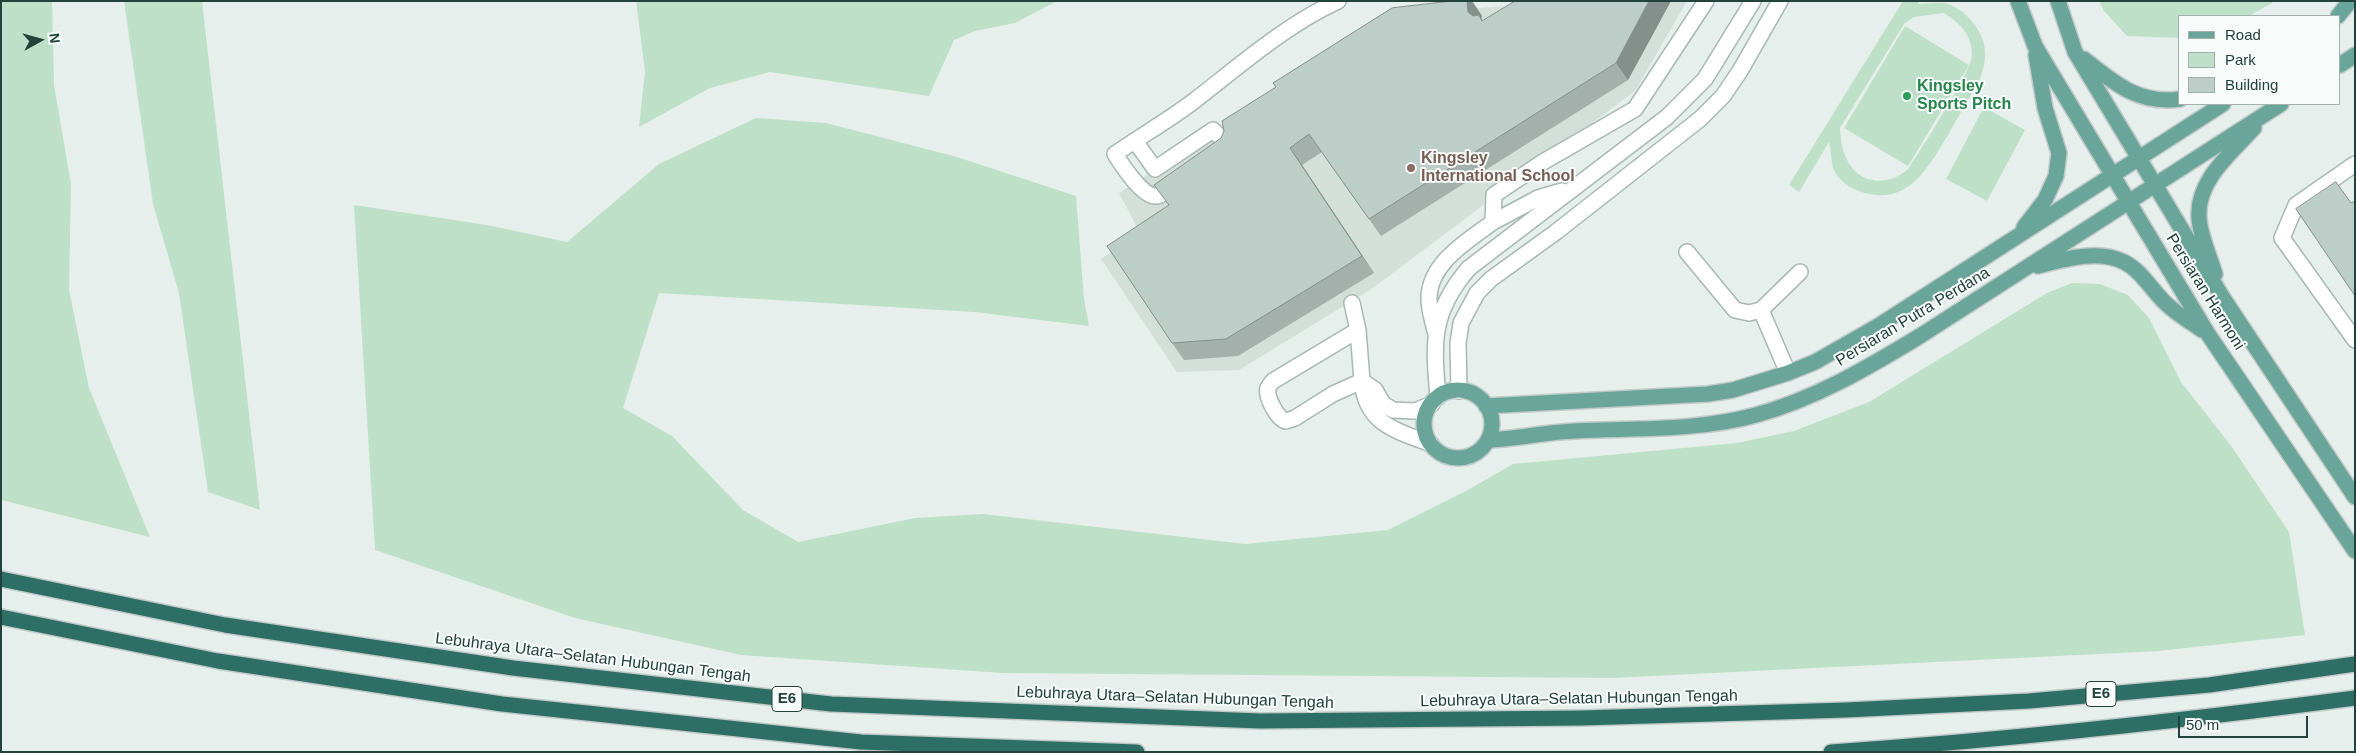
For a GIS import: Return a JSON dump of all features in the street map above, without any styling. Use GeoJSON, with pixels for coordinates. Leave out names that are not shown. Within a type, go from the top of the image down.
{"type":"FeatureCollection","features":[{"type":"Feature","properties":{"kind":"highway","name":"Lebuhraya Utara–Selatan Hubungan Tengah"},"geometry":{"type":"LineString","coordinates":[[1,579],[225,625],[513,668],[831,704],[1260,721],[1582,718],[1846,710],[2029,701],[2190,686],[2355,664]]}},
{"type":"Feature","properties":{"kind":"highway","name":"E6"},"geometry":{"type":"LineString","coordinates":[[1,617],[218,661],[502,704],[860,742],[1137,752]]}},
{"type":"Feature","properties":{"kind":"highway","name":"E6"},"geometry":{"type":"LineString","coordinates":[[1831,752],[2022,736],[2217,716],[2355,698]]}},
{"type":"Feature","properties":{"kind":"main road"},"geometry":{"type":"LineString","coordinates":[[2017,237],[2045,200],[2056,176],[2059,153],[2045,108],[2035,46],[2018,1]]}},
{"type":"Feature","properties":{"kind":"main road"},"geometry":{"type":"LineString","coordinates":[[2058,1],[2075,52],[2116,85],[2144,98],[2163,102],[2178,99]]}},
{"type":"Feature","properties":{"kind":"main road"},"geometry":{"type":"LineString","coordinates":[[2340,15],[2350,1]]}},
{"type":"Feature","properties":{"kind":"main road"},"geometry":{"type":"LineString","coordinates":[[2341,15],[2355,7]]}},
{"type":"Feature","properties":{"kind":"main road","name":"Persiaran Harmoni"},"geometry":{"type":"LineString","coordinates":[[2035,46],[2208,334],[2355,551]]}},
{"type":"Feature","properties":{"kind":"main road","name":"Persiaran Harmoni"},"geometry":{"type":"LineString","coordinates":[[2075,52],[2223,298],[2355,497]]}},
{"type":"Feature","properties":{"kind":"main road"},"geometry":{"type":"LineString","coordinates":[[2341,64],[2355,55]]}},
{"type":"Feature","properties":{"kind":"main road","name":"Persiaran Putra Perdana"},"geometry":{"type":"LineString","coordinates":[[1486,406],[1708,394],[1733,390],[1814,362],[1878,326],[2220,105]]}},
{"type":"Feature","properties":{"kind":"main road"},"geometry":{"type":"LineString","coordinates":[[2223,298],[2199,219],[2200,198],[2212,175],[2275,107]]}},
{"type":"Feature","properties":{"kind":"main road","name":"Persiaran Putra Perdana"},"geometry":{"type":"LineString","coordinates":[[1488,440],[1546,432],[1681,426],[1755,415],[1801,400],[1867,368],[2026,269],[2275,107]]}},
{"type":"Feature","properties":{"kind":"main road"},"geometry":{"type":"LineString","coordinates":[[2026,269],[2082,257],[2104,256],[2125,262],[2170,308],[2208,334]]}},
{"type":"Feature","properties":{"kind":"main road"},"geometry":{"type":"LineString","coordinates":[[1459,391],[1474,395],[1486,406],[1492,423],[1488,440],[1481,449],[1472,456],[1461,458],[1439,452],[1431,444],[1425,428],[1427,411],[1435,400],[1448,392],[1459,391]]}},
{"type":"Feature","properties":{"kind":"street"},"geometry":{"type":"LineString","coordinates":[[1186,177],[1158,196],[1154,196],[1135,183],[1115,154],[1193,101],[1242,62],[1338,1]]}},
{"type":"Feature","properties":{"kind":"street"},"geometry":{"type":"LineString","coordinates":[[1493,222],[1494,195],[1543,162],[1635,109],[1706,1]]}},
{"type":"Feature","properties":{"kind":"street"},"geometry":{"type":"LineString","coordinates":[[1435,333],[1452,287],[1469,268],[1571,188],[1636,142],[1667,117],[1705,78],[1753,1]]}},
{"type":"Feature","properties":{"kind":"street"},"geometry":{"type":"LineString","coordinates":[[1459,391],[1458,343],[1461,323],[1477,293],[1491,279],[1556,232],[1700,119],[1723,96],[1740,71],[1780,1]]}},
{"type":"Feature","properties":{"kind":"street"},"geometry":{"type":"LineString","coordinates":[[1135,183],[1213,130],[1227,144],[1227,148],[1206,162]]}},
{"type":"Feature","properties":{"kind":"street"},"geometry":{"type":"LineString","coordinates":[[1136,141],[1155,170]]}},
{"type":"Feature","properties":{"kind":"street"},"geometry":{"type":"LineString","coordinates":[[2355,164],[2296,205],[2282,238],[2355,340]]}},
{"type":"Feature","properties":{"kind":"street"},"geometry":{"type":"LineString","coordinates":[[1362,381],[1374,390],[1383,404],[1394,410],[1415,411],[1435,400],[1435,333],[1429,301],[1432,284],[1438,269],[1459,247],[1493,222],[1538,198],[1571,188]]}},
{"type":"Feature","properties":{"kind":"street"},"geometry":{"type":"LineString","coordinates":[[1687,252],[1736,310],[1749,313],[1761,310],[1800,272]]}},
{"type":"Feature","properties":{"kind":"street"},"geometry":{"type":"LineString","coordinates":[[1352,303],[1358,330],[1363,393],[1369,406],[1379,420],[1387,427],[1431,444]]}},
{"type":"Feature","properties":{"kind":"street"},"geometry":{"type":"LineString","coordinates":[[1761,310],[1788,372]]}},
{"type":"Feature","properties":{"kind":"street"},"geometry":{"type":"LineString","coordinates":[[1358,330],[1273,382],[1268,387],[1267,393],[1278,417],[1286,421],[1295,418],[1333,394],[1362,381]]}},
{"type":"Feature","properties":{"kind":"shaded area"},"geometry":{"type":"Polygon","coordinates":[[[1536,1],[1687,1],[1635,91],[1373,288],[1239,370],[1177,372],[1101,259],[1140,233],[1119,193],[1397,14],[1533,4],[1536,1]]]}},
{"type":"Feature","properties":{"kind":"green space"},"geometry":{"type":"Polygon","coordinates":[[[1,1],[52,1],[54,85],[71,184],[69,290],[89,388],[150,537],[1,500],[1,1]]]}},
{"type":"Feature","properties":{"kind":"green space"},"geometry":{"type":"Polygon","coordinates":[[[124,1],[202,1],[260,510],[208,492],[179,293],[153,204],[124,1]]]}},
{"type":"Feature","properties":{"kind":"green space"},"geometry":{"type":"Polygon","coordinates":[[[636,1],[1057,1],[1015,23],[975,31],[954,40],[929,96],[770,72],[710,88],[639,127],[645,71],[636,1]]]}},
{"type":"Feature","properties":{"kind":"green space"},"geometry":{"type":"Polygon","coordinates":[[[1903,1],[1919,1],[1918,4],[1945,3],[1966,15],[1978,29],[1984,44],[1984,63],[1979,82],[1934,158],[1918,179],[1897,193],[1884,195],[1858,191],[1843,182],[1833,168],[1829,142],[1799,192],[1789,185],[1903,1]],[[1944,13],[1914,17],[1904,24],[1840,128],[1842,145],[1850,165],[1865,178],[1882,181],[1892,179],[1909,168],[1964,77],[1972,55],[1970,41],[1960,25],[1944,13]]]}},
{"type":"Feature","properties":{"kind":"green space"},"geometry":{"type":"Polygon","coordinates":[[[2099,1],[2272,1],[2272,3],[2251,15],[2178,15],[2178,38],[2127,36],[2104,11],[2099,1]]]}},
{"type":"Feature","properties":{"kind":"green space","name":"Kingsley Sports Pitch"},"geometry":{"type":"Polygon","coordinates":[[[1905,26],[1969,65],[1908,166],[1844,128],[1905,26]]]}},
{"type":"Feature","properties":{"kind":"green space"},"geometry":{"type":"Polygon","coordinates":[[[1984,107],[2025,130],[1987,201],[1946,179],[1984,107]]]}},
{"type":"Feature","properties":{"kind":"green space"},"geometry":{"type":"Polygon","coordinates":[[[756,118],[826,123],[957,157],[1076,196],[1084,299],[1089,326],[974,312],[659,293],[623,408],[672,436],[743,510],[798,542],[915,518],[983,514],[1245,544],[1388,530],[1468,490],[1513,464],[1737,443],[1794,431],[1869,402],[2047,293],[2072,283],[2100,284],[2128,295],[2149,318],[2181,382],[2232,447],[2289,532],[2305,635],[2159,651],[1612,678],[1003,673],[741,655],[575,618],[375,550],[354,205],[487,225],[567,242],[659,164],[756,118]]]}},
{"type":"Feature","properties":{"kind":"building"},"geometry":{"type":"Polygon","coordinates":[[[1452,1],[1469,1],[1467,3],[1468,12],[1473,16],[1479,15],[1482,21],[1515,1],[1649,1],[1616,63],[1369,219],[1309,134],[1290,148],[1362,256],[1226,339],[1172,343],[1107,246],[1169,205],[1154,185],[1221,138],[1224,131],[1222,121],[1276,87],[1273,83],[1392,8],[1452,1]]]}},
{"type":"Feature","properties":{"kind":"building"},"geometry":{"type":"Polygon","coordinates":[[[2336,182],[2351,203],[2355,201],[2355,296],[2296,209],[2336,182]]]}},
{"type":"Feature","properties":{"kind":"place","name":"Kingsley Sports Pitch"},"geometry":{"type":"Point","coordinates":[1907,96]}},
{"type":"Feature","properties":{"kind":"place","name":"Kingsley International School"},"geometry":{"type":"Point","coordinates":[1411,168]}}]}
